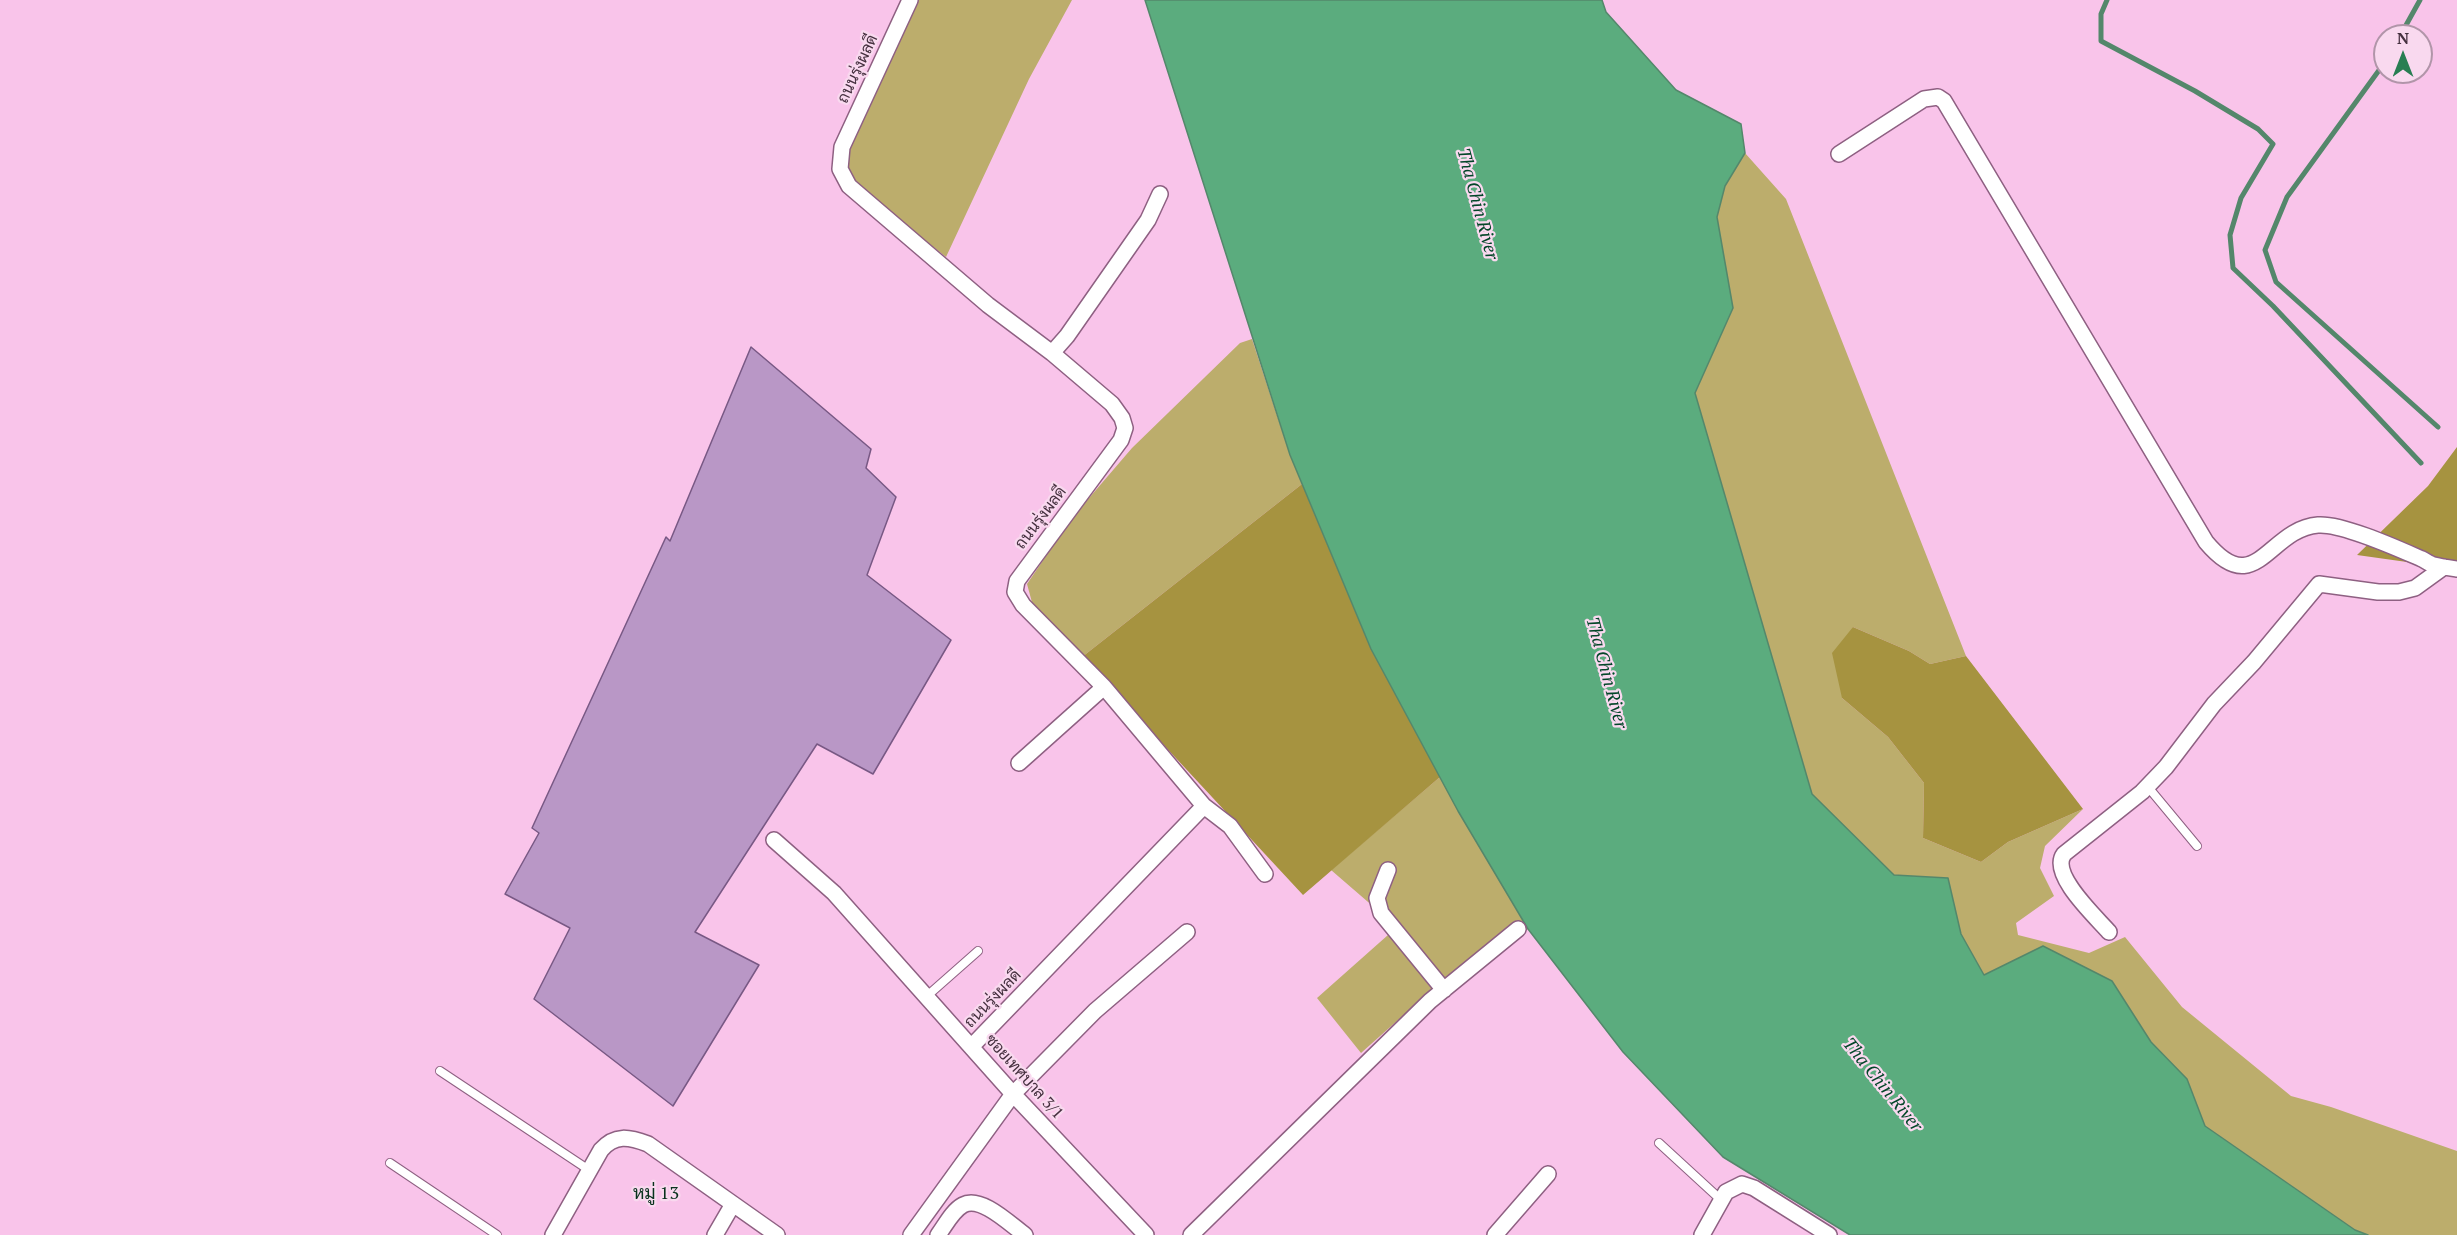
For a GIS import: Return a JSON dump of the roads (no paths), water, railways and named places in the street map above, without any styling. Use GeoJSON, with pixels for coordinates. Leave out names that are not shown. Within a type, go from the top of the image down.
{"type":"FeatureCollection","features":[{"type":"Feature","properties":{"kind":"street","name":"ถนนรุ่งผลดี"},"geometry":{"type":"LineString","coordinates":[[910,0],[842,147],[840,164],[843,176],[849,186],[988,305],[1052,352],[1117,409],[1122,418],[1124,434],[1017,581],[1015,592],[1023,605],[1104,687],[1204,806],[972,1046]]}},
{"type":"Feature","properties":{"kind":"street"},"geometry":{"type":"LineString","coordinates":[[1839,154],[1924,99],[1938,97],[1944,101],[2206,542],[2219,557],[2230,565],[2247,566],[2302,528],[2319,525],[2356,533],[2432,565],[2450,568]]}},
{"type":"Feature","properties":{"kind":"street"},"geometry":{"type":"LineString","coordinates":[[1052,352],[1067,336],[1141,230],[1155,208],[1160,194]]}},
{"type":"Feature","properties":{"kind":"street"},"geometry":{"type":"LineString","coordinates":[[2109,932],[2070,887],[2060,869],[2060,861],[2064,854],[2119,811],[2166,767],[2214,704],[2254,662],[2319,584],[2378,592],[2399,592],[2415,588],[2450,568]]}},
{"type":"Feature","properties":{"kind":"street"},"geometry":{"type":"LineString","coordinates":[[1019,763],[1104,687]]}},
{"type":"Feature","properties":{"kind":"street"},"geometry":{"type":"LineString","coordinates":[[1204,806],[1230,826],[1265,874]]}},
{"type":"Feature","properties":{"kind":"street","name":"ซอยเทศบาล 3/1"},"geometry":{"type":"LineString","coordinates":[[774,840],[834,893],[1013,1094],[1146,1235]]}},
{"type":"Feature","properties":{"kind":"street"},"geometry":{"type":"LineString","coordinates":[[1388,870],[1377,898],[1381,913],[1444,990]]}},
{"type":"Feature","properties":{"kind":"street"},"geometry":{"type":"LineString","coordinates":[[1191,1235],[1444,990],[1518,929]]}},
{"type":"Feature","properties":{"kind":"street"},"geometry":{"type":"LineString","coordinates":[[911,1235],[1013,1094],[1095,1011],[1187,932]]}},
{"type":"Feature","properties":{"kind":"street"},"geometry":{"type":"LineString","coordinates":[[553,1235],[600,1150],[609,1141],[620,1137],[633,1138],[648,1144],[777,1235]]}},
{"type":"Feature","properties":{"kind":"street"},"geometry":{"type":"LineString","coordinates":[[1495,1235],[1548,1174]]}},
{"type":"Feature","properties":{"kind":"street"},"geometry":{"type":"LineString","coordinates":[[1702,1235],[1720,1199],[1731,1188],[1742,1184],[1829,1235]]}},
{"type":"Feature","properties":{"kind":"street"},"geometry":{"type":"LineString","coordinates":[[938,1235],[957,1210],[963,1205],[976,1202],[984,1205],[1025,1235]]}},
{"type":"Feature","properties":{"kind":"street"},"geometry":{"type":"LineString","coordinates":[[715,1235],[733,1204]]}},
{"type":"Feature","properties":{"kind":"lane"},"geometry":{"type":"LineString","coordinates":[[2148,786],[2197,846]]}},
{"type":"Feature","properties":{"kind":"lane"},"geometry":{"type":"LineString","coordinates":[[927,996],[978,951]]}},
{"type":"Feature","properties":{"kind":"lane"},"geometry":{"type":"LineString","coordinates":[[440,1071],[589,1170]]}},
{"type":"Feature","properties":{"kind":"lane"},"geometry":{"type":"LineString","coordinates":[[1659,1143],[1720,1199]]}},
{"type":"Feature","properties":{"kind":"lane"},"geometry":{"type":"LineString","coordinates":[[390,1163],[497,1235]]}},
{"type":"Feature","properties":{"kind":"water","name":"Tha Chin River"},"geometry":{"type":"Polygon","coordinates":[[[1145,0],[1602,0],[1606,12],[1676,90],[1741,124],[1745,153],[1725,186],[1717,217],[1733,308],[1695,393],[1812,794],[1894,875],[1948,878],[1961,934],[1984,975],[2043,946],[2112,981],[2151,1042],[2187,1079],[2205,1126],[2355,1230],[2368,1235],[1850,1235],[1723,1157],[1623,1052],[1528,929],[1458,811],[1371,649],[1290,455],[1145,0]]]}},
{"type":"Feature","properties":{"kind":"waterway"},"geometry":{"type":"LineString","coordinates":[[2107,0],[2101,14],[2101,41],[2195,91],[2258,129],[2273,144],[2241,198],[2230,235],[2233,268],[2273,306],[2421,463]]}},
{"type":"Feature","properties":{"kind":"waterway"},"geometry":{"type":"LineString","coordinates":[[2407,24],[2420,0]]}},
{"type":"Feature","properties":{"kind":"waterway"},"geometry":{"type":"LineString","coordinates":[[2373,79],[2287,197],[2265,250],[2276,282],[2438,427]]}},
{"type":"Feature","properties":{"kind":"district","name":"หมู่ 13"},"geometry":{"type":"Point","coordinates":[656,1194]}}]}
